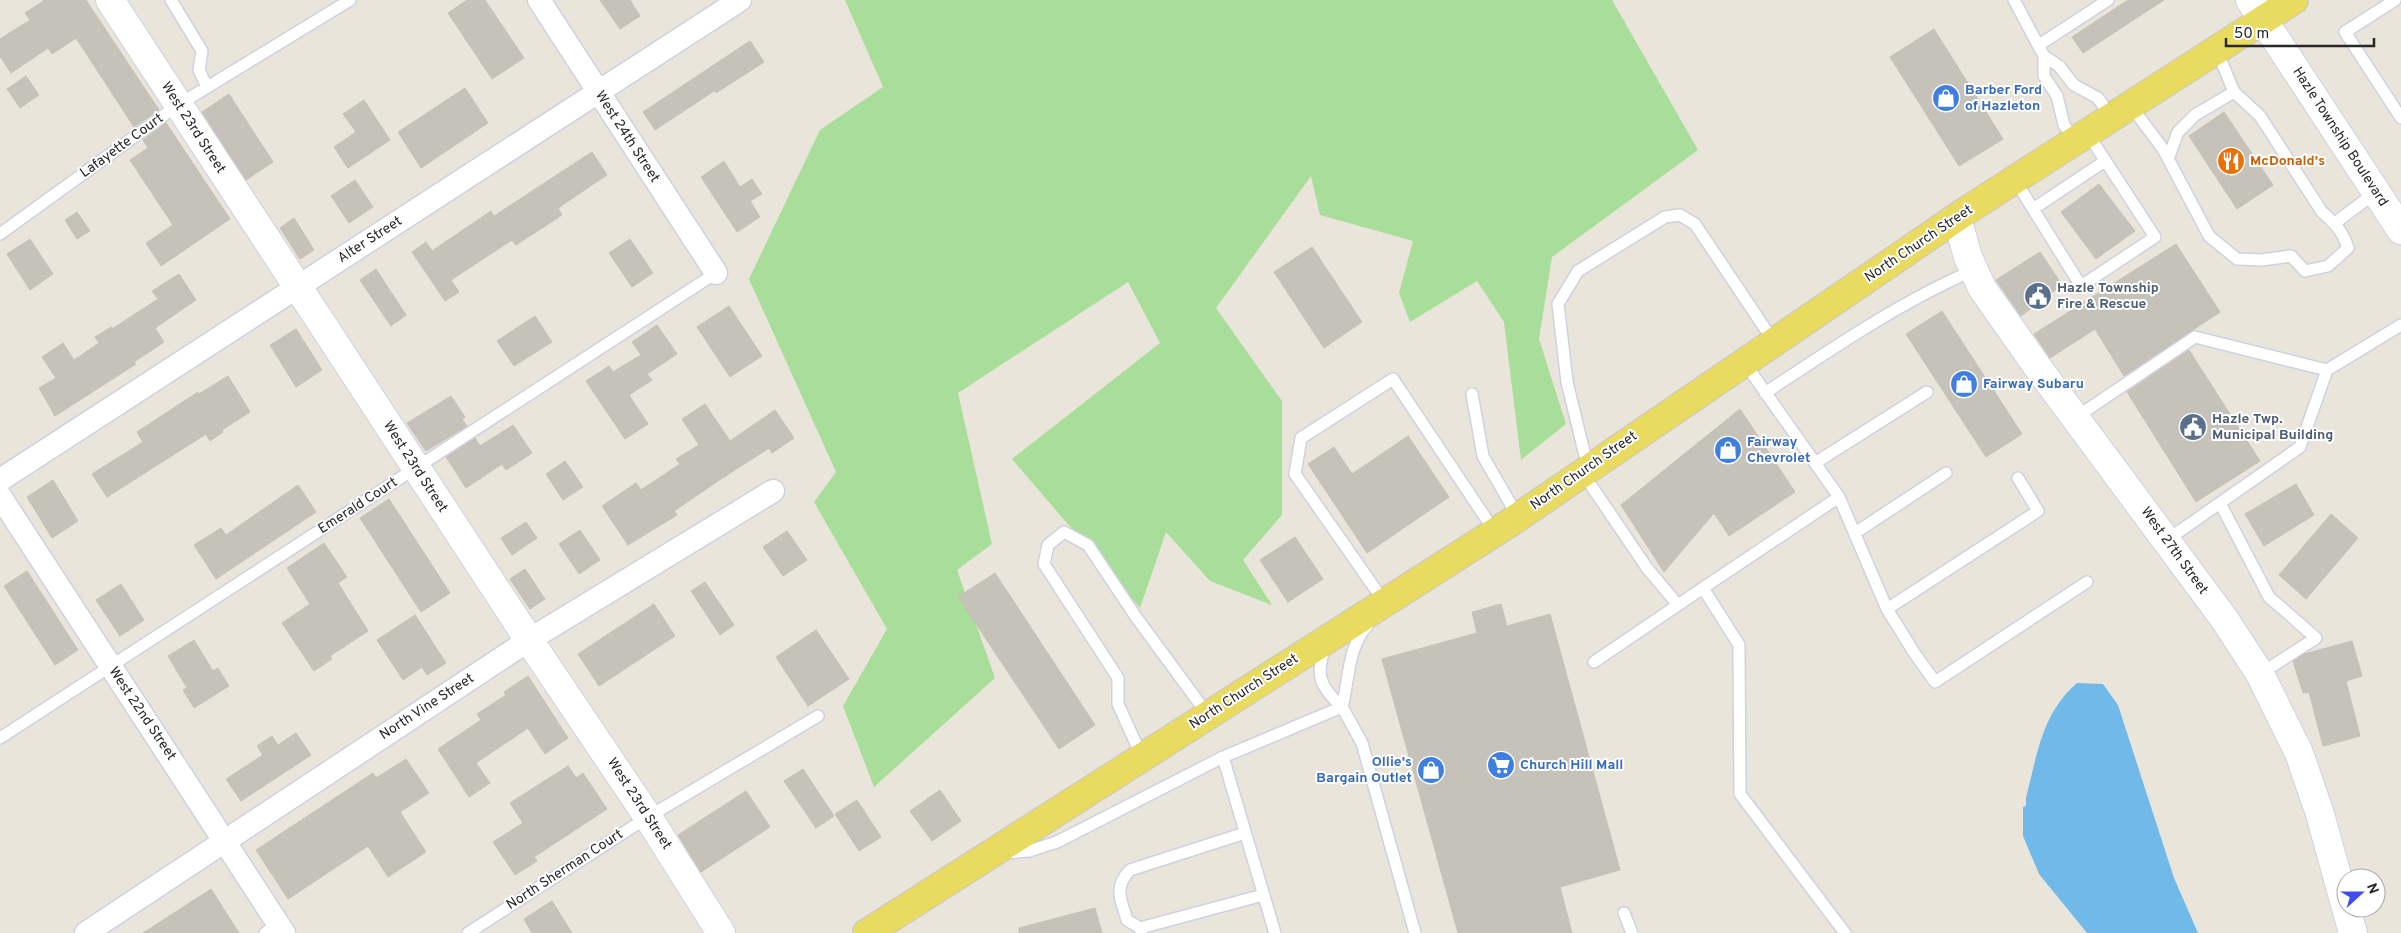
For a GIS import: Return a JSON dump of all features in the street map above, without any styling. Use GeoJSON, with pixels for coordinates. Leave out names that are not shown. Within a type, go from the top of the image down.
{"type":"FeatureCollection","features":[{"type":"Feature","properties":{"kind":"main road","name":"North Church Street"},"geometry":{"type":"LineString","coordinates":[[867,933],[1508,524],[1957,218],[2217,51],[2257,10],[2294,0]]}},
{"type":"Feature","properties":{"kind":"street","name":"West 23rd Street"},"geometry":{"type":"LineString","coordinates":[[110,0],[416,469],[648,817],[721,933]]}},
{"type":"Feature","properties":{"kind":"street","name":"West 24th Street"},"geometry":{"type":"LineString","coordinates":[[540,0],[716,273]]}},
{"type":"Feature","properties":{"kind":"street","name":"Alter Street"},"geometry":{"type":"LineString","coordinates":[[0,480],[740,0]]}},
{"type":"Feature","properties":{"kind":"street","name":"Hazle Township Boulevard"},"geometry":{"type":"LineString","coordinates":[[2257,10],[2401,230]]}},
{"type":"Feature","properties":{"kind":"street","name":"West 27th Street"},"geometry":{"type":"LineString","coordinates":[[1957,218],[1982,288],[2075,418],[2167,540],[2260,674],[2299,753],[2320,814],[2336,872]]}},
{"type":"Feature","properties":{"kind":"street","name":"North Vine Street"},"geometry":{"type":"LineString","coordinates":[[86,933],[529,640],[773,491]]}},
{"type":"Feature","properties":{"kind":"street","name":"West 22nd Street"},"geometry":{"type":"LineString","coordinates":[[0,496],[226,840],[276,930]]}},
{"type":"Feature","properties":{"kind":"street","name":"West 27th Street"},"geometry":{"type":"LineString","coordinates":[[2349,918],[2353,933]]}},
{"type":"Feature","properties":{"kind":"lane"},"geometry":{"type":"LineString","coordinates":[[171,0],[202,51],[199,70],[207,87]]}},
{"type":"Feature","properties":{"kind":"lane","name":"Lafayette Court"},"geometry":{"type":"LineString","coordinates":[[0,234],[178,105],[350,0]]}},
{"type":"Feature","properties":{"kind":"lane"},"geometry":{"type":"LineString","coordinates":[[2014,0],[2042,51],[2059,66],[2074,85],[2122,112],[2168,159],[2210,236],[2237,259],[2262,260],[2291,256],[2305,271],[2328,266],[2348,248],[2344,236],[2335,223],[2322,212],[2260,116],[2234,92],[2217,51]]}},
{"type":"Feature","properties":{"kind":"lane"},"geometry":{"type":"LineString","coordinates":[[2042,51],[2108,0]]}},
{"type":"Feature","properties":{"kind":"lane"},"geometry":{"type":"LineString","coordinates":[[2395,0],[2345,32],[2401,118]]}},
{"type":"Feature","properties":{"kind":"lane"},"geometry":{"type":"LineString","coordinates":[[2015,180],[2082,286],[2155,237],[2105,161],[2082,137],[2064,125],[2057,96],[2044,76],[2042,51]]}},
{"type":"Feature","properties":{"kind":"lane"},"geometry":{"type":"LineString","coordinates":[[2168,159],[2178,132],[2195,115],[2234,92]]}},
{"type":"Feature","properties":{"kind":"lane"},"geometry":{"type":"LineString","coordinates":[[2033,209],[2105,161]]}},
{"type":"Feature","properties":{"kind":"lane"},"geometry":{"type":"LineString","coordinates":[[2335,223],[2376,192]]}},
{"type":"Feature","properties":{"kind":"lane"},"geometry":{"type":"LineString","coordinates":[[1678,605],[1647,568],[1585,470],[1567,382],[1558,304],[1578,271],[1665,217],[1680,214],[1695,224],[1774,342]]}},
{"type":"Feature","properties":{"kind":"lane"},"geometry":{"type":"LineString","coordinates":[[1765,392],[1914,298],[1974,270]]}},
{"type":"Feature","properties":{"kind":"lane","name":"Emerald Court"},"geometry":{"type":"LineString","coordinates":[[0,738],[716,273]]}},
{"type":"Feature","properties":{"kind":"lane"},"geometry":{"type":"LineString","coordinates":[[2167,540],[2300,447],[2327,370],[2401,325]]}},
{"type":"Feature","properties":{"kind":"lane"},"geometry":{"type":"LineString","coordinates":[[2075,418],[2195,337],[2327,370]]}},
{"type":"Feature","properties":{"kind":"lane"},"geometry":{"type":"LineString","coordinates":[[1744,362],[1840,497],[1887,609],[1935,682],[2087,582]]}},
{"type":"Feature","properties":{"kind":"lane"},"geometry":{"type":"LineString","coordinates":[[1342,706],[1351,661],[1360,632],[1391,599],[1296,474],[1301,438],[1393,379],[1508,524]]}},
{"type":"Feature","properties":{"kind":"lane"},"geometry":{"type":"LineString","coordinates":[[1815,463],[1926,392]]}},
{"type":"Feature","properties":{"kind":"lane"},"geometry":{"type":"LineString","coordinates":[[1472,394],[1483,456],[1508,524]]}},
{"type":"Feature","properties":{"kind":"lane"},"geometry":{"type":"LineString","coordinates":[[1855,533],[1946,472]]}},
{"type":"Feature","properties":{"kind":"lane"},"geometry":{"type":"LineString","coordinates":[[1887,609],[2038,511],[2018,478]]}},
{"type":"Feature","properties":{"kind":"lane"},"geometry":{"type":"LineString","coordinates":[[1594,662],[1840,497]]}},
{"type":"Feature","properties":{"kind":"lane"},"geometry":{"type":"LineString","coordinates":[[2220,503],[2270,597],[2316,638],[2260,674]]}},
{"type":"Feature","properties":{"kind":"lane"},"geometry":{"type":"LineString","coordinates":[[1142,757],[1118,704],[1118,678],[1044,564],[1048,546],[1064,532],[1088,545],[1136,617],[1208,715]]}},
{"type":"Feature","properties":{"kind":"lane"},"geometry":{"type":"LineString","coordinates":[[1703,588],[1739,646],[1740,794],[1845,933]]}},
{"type":"Feature","properties":{"kind":"lane"},"geometry":{"type":"LineString","coordinates":[[1328,638],[1319,664],[1325,691],[1342,706],[1362,743],[1415,933]]}},
{"type":"Feature","properties":{"kind":"lane"},"geometry":{"type":"LineString","coordinates":[[990,855],[1029,851],[1057,842],[1223,757],[1342,706]]}},
{"type":"Feature","properties":{"kind":"lane","name":"North Sherman Court"},"geometry":{"type":"LineString","coordinates":[[468,933],[648,817],[818,716]]}},
{"type":"Feature","properties":{"kind":"lane"},"geometry":{"type":"LineString","coordinates":[[1223,757],[1274,933]]}},
{"type":"Feature","properties":{"kind":"lane"},"geometry":{"type":"LineString","coordinates":[[1245,833],[1130,870],[1122,878],[1118,892],[1127,920],[1141,930],[1263,895]]}},
{"type":"Feature","properties":{"kind":"lane"},"geometry":{"type":"LineString","coordinates":[[1624,914],[1632,933]]}},
{"type":"Feature","properties":{"kind":"green space"},"geometry":{"type":"Polygon","coordinates":[[[845,0],[1612,0],[1698,150],[1552,257],[1539,339],[1566,424],[1521,460],[1504,322],[1477,281],[1410,322],[1399,293],[1413,241],[1320,215],[1311,176],[1216,308],[1282,401],[1282,515],[1243,560],[1272,605],[1210,581],[1166,532],[1140,608],[1012,459],[1160,343],[1128,282],[958,393],[992,544],[957,570],[995,678],[874,787],[843,706],[887,629],[814,502],[836,472],[749,279],[820,130],[883,87],[845,0]]]}},
{"type":"Feature","properties":{"kind":"water"},"geometry":{"type":"Polygon","coordinates":[[[2077,683],[2103,684],[2118,705],[2174,878],[2198,933],[2087,933],[2039,874],[2023,836],[2023,807],[2026,806],[2026,798],[2038,751],[2048,721],[2065,695],[2077,683]]]}},
{"type":"Feature","properties":{"kind":"building"},"geometry":{"type":"Polygon","coordinates":[[[45,0],[86,0],[159,110],[134,127],[76,38],[52,54],[48,48],[11,73],[0,56],[0,39],[30,20],[25,13],[45,0]]]}},
{"type":"Feature","properties":{"kind":"building"},"geometry":{"type":"Polygon","coordinates":[[[467,0],[485,0],[524,58],[492,79],[448,13],[467,0]]]}},
{"type":"Feature","properties":{"kind":"building"},"geometry":{"type":"Polygon","coordinates":[[[600,0],[630,0],[640,16],[620,29],[600,0]]]}},
{"type":"Feature","properties":{"kind":"building"},"geometry":{"type":"Polygon","coordinates":[[[2128,0],[2164,0],[2083,53],[2072,37],[2128,0]]]}},
{"type":"Feature","properties":{"kind":"building","name":"Barber Ford of Hazleton"},"geometry":{"type":"Polygon","coordinates":[[[1934,29],[2003,139],[1959,166],[1890,57],[1934,29]]]}},
{"type":"Feature","properties":{"kind":"building"},"geometry":{"type":"Polygon","coordinates":[[[750,41],[764,62],[716,93],[714,91],[655,130],[643,112],[750,41]]]}},
{"type":"Feature","properties":{"kind":"building"},"geometry":{"type":"Polygon","coordinates":[[[26,76],[39,95],[20,108],[7,89],[26,76]]]}},
{"type":"Feature","properties":{"kind":"building"},"geometry":{"type":"Polygon","coordinates":[[[465,88],[488,123],[421,168],[398,132],[465,88]]]}},
{"type":"Feature","properties":{"kind":"building"},"geometry":{"type":"Polygon","coordinates":[[[229,94],[273,162],[246,180],[202,112],[229,94]]]}},
{"type":"Feature","properties":{"kind":"building"},"geometry":{"type":"Polygon","coordinates":[[[364,100],[390,140],[348,168],[334,147],[356,132],[343,114],[364,100]]]}},
{"type":"Feature","properties":{"kind":"building","name":"McDonald's"},"geometry":{"type":"Polygon","coordinates":[[[2224,112],[2273,185],[2237,209],[2189,136],[2224,112]]]}},
{"type":"Feature","properties":{"kind":"building"},"geometry":{"type":"Polygon","coordinates":[[[166,123],[230,219],[161,266],[146,243],[173,225],[130,160],[148,148],[143,140],[166,123]]]}},
{"type":"Feature","properties":{"kind":"building"},"geometry":{"type":"Polygon","coordinates":[[[592,152],[607,175],[558,208],[562,215],[516,245],[512,240],[451,280],[459,292],[445,301],[412,252],[426,242],[432,251],[491,211],[494,216],[592,152]]]}},
{"type":"Feature","properties":{"kind":"building"},"geometry":{"type":"Polygon","coordinates":[[[724,161],[740,187],[752,179],[762,194],[750,201],[760,217],[737,232],[701,177],[724,161]]]}},
{"type":"Feature","properties":{"kind":"building"},"geometry":{"type":"Polygon","coordinates":[[[355,180],[373,207],[349,223],[331,196],[355,180]]]}},
{"type":"Feature","properties":{"kind":"building"},"geometry":{"type":"Polygon","coordinates":[[[2099,184],[2135,231],[2096,259],[2061,212],[2099,184]]]}},
{"type":"Feature","properties":{"kind":"building"},"geometry":{"type":"Polygon","coordinates":[[[77,212],[90,231],[77,239],[65,220],[77,212]]]}},
{"type":"Feature","properties":{"kind":"building"},"geometry":{"type":"Polygon","coordinates":[[[294,218],[314,250],[300,259],[280,228],[294,218]]]}},
{"type":"Feature","properties":{"kind":"building"},"geometry":{"type":"Polygon","coordinates":[[[30,239],[53,274],[30,290],[7,254],[30,239]]]}},
{"type":"Feature","properties":{"kind":"building"},"geometry":{"type":"Polygon","coordinates":[[[630,239],[653,273],[632,287],[609,253],[630,239]]]}},
{"type":"Feature","properties":{"kind":"building"},"geometry":{"type":"Polygon","coordinates":[[[2176,244],[2220,312],[2124,376],[2095,329],[2050,358],[2034,334],[2176,244]]]}},
{"type":"Feature","properties":{"kind":"building"},"geometry":{"type":"Polygon","coordinates":[[[1312,247],[1362,322],[1324,348],[1274,272],[1312,247]]]}},
{"type":"Feature","properties":{"kind":"building"},"geometry":{"type":"Polygon","coordinates":[[[2040,252],[2062,285],[2021,316],[1996,280],[2040,252]]]}},
{"type":"Feature","properties":{"kind":"building"},"geometry":{"type":"Polygon","coordinates":[[[376,269],[406,315],[391,326],[360,280],[376,269]]]}},
{"type":"Feature","properties":{"kind":"building"},"geometry":{"type":"Polygon","coordinates":[[[179,274],[196,300],[155,328],[164,342],[134,362],[136,364],[55,416],[39,388],[56,378],[42,357],[63,343],[74,360],[99,343],[95,337],[111,327],[112,329],[158,299],[152,291],[179,274]]]}},
{"type":"Feature","properties":{"kind":"building"},"geometry":{"type":"Polygon","coordinates":[[[729,306],[762,356],[730,377],[697,327],[729,306]]]}},
{"type":"Feature","properties":{"kind":"building","name":"Fairway Subaru"},"geometry":{"type":"Polygon","coordinates":[[[1942,311],[2022,434],[1986,457],[1906,334],[1942,311]]]}},
{"type":"Feature","properties":{"kind":"building"},"geometry":{"type":"Polygon","coordinates":[[[535,316],[552,342],[514,366],[497,341],[535,316]]]}},
{"type":"Feature","properties":{"kind":"building"},"geometry":{"type":"Polygon","coordinates":[[[657,325],[677,354],[647,374],[652,380],[629,395],[648,424],[625,439],[586,381],[609,366],[613,372],[641,355],[632,342],[657,325]]]}},
{"type":"Feature","properties":{"kind":"building"},"geometry":{"type":"Polygon","coordinates":[[[296,329],[322,370],[296,387],[270,345],[296,329]]]}},
{"type":"Feature","properties":{"kind":"building","name":"Hazle Twp. Municipal Building"},"geometry":{"type":"Polygon","coordinates":[[[2189,350],[2260,461],[2196,502],[2127,392],[2189,350]]]}},
{"type":"Feature","properties":{"kind":"building"},"geometry":{"type":"Polygon","coordinates":[[[228,376],[250,412],[222,430],[223,432],[210,441],[206,434],[107,497],[92,474],[143,442],[137,432],[198,392],[199,394],[228,376]]]}},
{"type":"Feature","properties":{"kind":"building"},"geometry":{"type":"Polygon","coordinates":[[[451,396],[465,417],[462,419],[467,426],[426,451],[407,423],[451,396]]]}},
{"type":"Feature","properties":{"kind":"building"},"geometry":{"type":"Polygon","coordinates":[[[705,404],[730,441],[775,410],[794,438],[772,453],[769,448],[674,511],[677,515],[628,545],[602,506],[636,483],[641,490],[680,464],[676,459],[699,445],[682,419],[705,404]]]}},
{"type":"Feature","properties":{"kind":"building","name":"Fairway Chevrolet"},"geometry":{"type":"Polygon","coordinates":[[[1740,409],[1795,492],[1729,536],[1714,513],[1664,572],[1621,505],[1740,409]]]}},
{"type":"Feature","properties":{"kind":"building"},"geometry":{"type":"Polygon","coordinates":[[[513,425],[532,453],[506,470],[502,464],[466,488],[446,457],[475,438],[480,446],[513,425]]]}},
{"type":"Feature","properties":{"kind":"building"},"geometry":{"type":"Polygon","coordinates":[[[1408,436],[1449,497],[1367,553],[1308,464],[1334,447],[1352,474],[1408,436]]]}},
{"type":"Feature","properties":{"kind":"building"},"geometry":{"type":"Polygon","coordinates":[[[565,461],[583,487],[563,500],[546,474],[565,461]]]}},
{"type":"Feature","properties":{"kind":"building"},"geometry":{"type":"Polygon","coordinates":[[[53,480],[78,521],[52,538],[27,497],[53,480]]]}},
{"type":"Feature","properties":{"kind":"building"},"geometry":{"type":"Polygon","coordinates":[[[2296,484],[2314,515],[2264,546],[2245,514],[2296,484]]]}},
{"type":"Feature","properties":{"kind":"building"},"geometry":{"type":"Polygon","coordinates":[[[298,485],[316,512],[216,579],[194,545],[221,528],[226,535],[298,485]]]}},
{"type":"Feature","properties":{"kind":"building"},"geometry":{"type":"Polygon","coordinates":[[[389,499],[450,593],[421,612],[360,518],[389,499]]]}},
{"type":"Feature","properties":{"kind":"building"},"geometry":{"type":"Polygon","coordinates":[[[2331,514],[2358,538],[2306,599],[2279,575],[2331,514]]]}},
{"type":"Feature","properties":{"kind":"building"},"geometry":{"type":"Polygon","coordinates":[[[526,522],[537,538],[512,555],[501,538],[526,522]]]}},
{"type":"Feature","properties":{"kind":"building"},"geometry":{"type":"Polygon","coordinates":[[[580,530],[600,560],[579,574],[559,544],[580,530]]]}},
{"type":"Feature","properties":{"kind":"building"},"geometry":{"type":"Polygon","coordinates":[[[787,531],[807,560],[783,576],[763,547],[787,531]]]}},
{"type":"Feature","properties":{"kind":"building"},"geometry":{"type":"Polygon","coordinates":[[[1295,537],[1323,579],[1288,602],[1260,560],[1295,537]]]}},
{"type":"Feature","properties":{"kind":"building"},"geometry":{"type":"Polygon","coordinates":[[[324,543],[347,577],[338,583],[368,631],[330,656],[332,659],[314,671],[282,623],[310,604],[287,568],[324,543]]]}},
{"type":"Feature","properties":{"kind":"building"},"geometry":{"type":"Polygon","coordinates":[[[525,569],[545,599],[530,609],[510,579],[525,569]]]}},
{"type":"Feature","properties":{"kind":"building"},"geometry":{"type":"Polygon","coordinates":[[[27,571],[78,650],[55,665],[4,586],[27,571]]]}},
{"type":"Feature","properties":{"kind":"building"},"geometry":{"type":"Polygon","coordinates":[[[995,573],[1095,725],[1059,749],[958,597],[995,573]]]}},
{"type":"Feature","properties":{"kind":"building"},"geometry":{"type":"Polygon","coordinates":[[[705,582],[734,625],[720,635],[691,591],[705,582]]]}},
{"type":"Feature","properties":{"kind":"building"},"geometry":{"type":"Polygon","coordinates":[[[121,584],[144,620],[120,636],[96,600],[121,584]]]}},
{"type":"Feature","properties":{"kind":"building"},"geometry":{"type":"Polygon","coordinates":[[[654,604],[675,636],[599,686],[578,654],[654,604]]]}},
{"type":"Feature","properties":{"kind":"building","name":"Church Hill Mall"},"geometry":{"type":"Polygon","coordinates":[[[1501,604],[1507,626],[1550,614],[1620,870],[1560,887],[1572,933],[1458,933],[1382,659],[1477,633],[1472,612],[1501,604]]]}},
{"type":"Feature","properties":{"kind":"building"},"geometry":{"type":"Polygon","coordinates":[[[415,615],[446,663],[427,675],[422,667],[403,680],[377,640],[415,615]]]}},
{"type":"Feature","properties":{"kind":"building"},"geometry":{"type":"Polygon","coordinates":[[[816,630],[849,679],[808,706],[776,657],[816,630]]]}},
{"type":"Feature","properties":{"kind":"building"},"geometry":{"type":"Polygon","coordinates":[[[194,640],[213,671],[218,668],[229,686],[194,708],[183,690],[187,688],[168,656],[194,640]]]}},
{"type":"Feature","properties":{"kind":"building"},"geometry":{"type":"Polygon","coordinates":[[[2352,641],[2362,676],[2346,681],[2360,736],[2323,746],[2309,692],[2303,693],[2293,661],[2304,654],[2352,641]]]}},
{"type":"Feature","properties":{"kind":"building"},"geometry":{"type":"Polygon","coordinates":[[[528,676],[568,738],[545,754],[528,728],[476,763],[490,783],[469,797],[438,749],[481,720],[477,714],[506,695],[504,692],[528,676]]]}},
{"type":"Feature","properties":{"kind":"building"},"geometry":{"type":"Polygon","coordinates":[[[296,733],[311,755],[241,801],[226,779],[263,755],[257,746],[272,736],[278,745],[296,733]]]}},
{"type":"Feature","properties":{"kind":"building"},"geometry":{"type":"Polygon","coordinates":[[[406,759],[429,793],[400,812],[426,852],[388,877],[368,846],[288,899],[256,850],[373,773],[376,778],[406,759]]]}},
{"type":"Feature","properties":{"kind":"building"},"geometry":{"type":"Polygon","coordinates":[[[568,766],[576,778],[583,773],[607,809],[534,857],[537,861],[515,875],[493,842],[523,823],[510,803],[568,766]]]}},
{"type":"Feature","properties":{"kind":"building"},"geometry":{"type":"Polygon","coordinates":[[[803,769],[834,816],[816,828],[784,781],[803,769]]]}},
{"type":"Feature","properties":{"kind":"building"},"geometry":{"type":"Polygon","coordinates":[[[940,790],[961,821],[932,841],[910,811],[940,790]]]}},
{"type":"Feature","properties":{"kind":"building"},"geometry":{"type":"Polygon","coordinates":[[[746,791],[770,827],[701,872],[678,835],[746,791]]]}},
{"type":"Feature","properties":{"kind":"building"},"geometry":{"type":"Polygon","coordinates":[[[857,800],[881,837],[859,851],[835,814],[857,800]]]}},
{"type":"Feature","properties":{"kind":"building"},"geometry":{"type":"Polygon","coordinates":[[[211,889],[239,933],[143,933],[211,889]]]}},
{"type":"Feature","properties":{"kind":"building"},"geometry":{"type":"Polygon","coordinates":[[[552,901],[572,933],[532,933],[524,919],[552,901]]]}},
{"type":"Feature","properties":{"kind":"building"},"geometry":{"type":"Polygon","coordinates":[[[1095,908],[1102,933],[1019,933],[1019,928],[1095,908]]]}},
{"type":"Feature","properties":{"kind":"place","name":"Barber Ford of Hazleton"},"geometry":{"type":"Point","coordinates":[1946,98]}},
{"type":"Feature","properties":{"kind":"place","name":"McDonald's"},"geometry":{"type":"Point","coordinates":[2231,161]}},
{"type":"Feature","properties":{"kind":"place","name":"Hazle Township Fire & Rescue"},"geometry":{"type":"Point","coordinates":[2038,296]}},
{"type":"Feature","properties":{"kind":"place","name":"Fairway Subaru"},"geometry":{"type":"Point","coordinates":[1964,384]}},
{"type":"Feature","properties":{"kind":"place","name":"Hazle Twp. Municipal Building"},"geometry":{"type":"Point","coordinates":[2193,427]}},
{"type":"Feature","properties":{"kind":"place","name":"Fairway Chevrolet"},"geometry":{"type":"Point","coordinates":[1728,450]}},
{"type":"Feature","properties":{"kind":"place","name":"Church Hill Mall"},"geometry":{"type":"Point","coordinates":[1501,765]}},
{"type":"Feature","properties":{"kind":"place","name":"Ollie's Bargain Outlet"},"geometry":{"type":"Point","coordinates":[1431,770]}}]}
